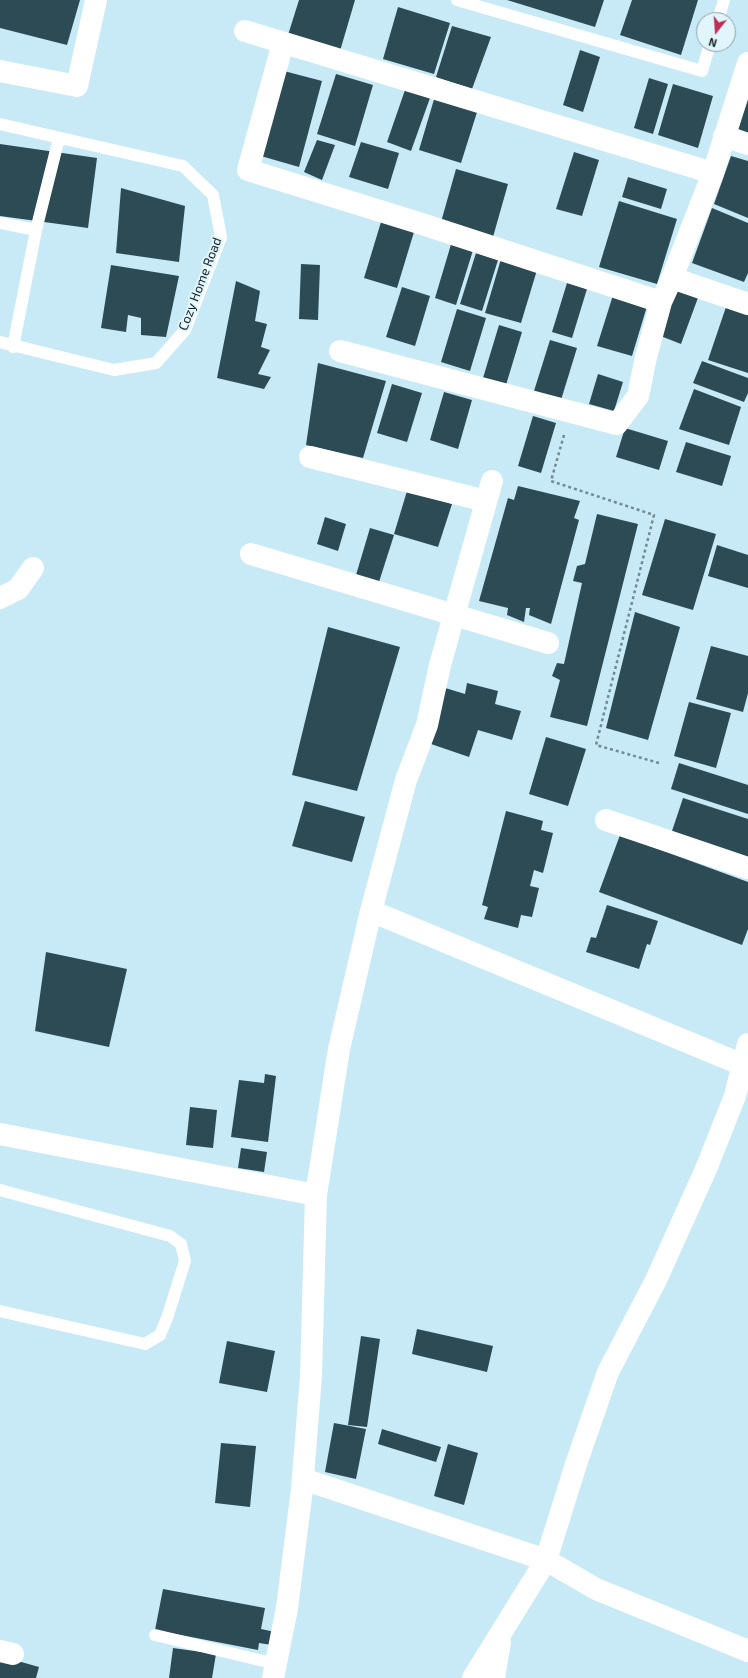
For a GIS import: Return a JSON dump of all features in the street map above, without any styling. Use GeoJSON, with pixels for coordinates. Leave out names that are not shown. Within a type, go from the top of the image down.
{"type":"FeatureCollection","features":[{"type":"Feature","properties":{"kind":"street"},"geometry":{"type":"LineString","coordinates":[[0,71],[77,86],[96,0]]}},
{"type":"Feature","properties":{"kind":"street"},"geometry":{"type":"LineString","coordinates":[[245,31],[713,173]]}},
{"type":"Feature","properties":{"kind":"street"},"geometry":{"type":"LineString","coordinates":[[283,43],[248,170],[426,225],[661,302]]}},
{"type":"Feature","properties":{"kind":"street"},"geometry":{"type":"LineString","coordinates":[[340,351],[617,424],[638,396],[646,357],[661,302],[672,278],[713,173],[748,63]]}},
{"type":"Feature","properties":{"kind":"street"},"geometry":{"type":"LineString","coordinates":[[724,136],[748,144]]}},
{"type":"Feature","properties":{"kind":"street"},"geometry":{"type":"LineString","coordinates":[[672,278],[748,304]]}},
{"type":"Feature","properties":{"kind":"street"},"geometry":{"type":"LineString","coordinates":[[274,1671],[287,1608],[303,1479],[311,1376],[316,1195],[339,1049],[371,911],[406,780],[427,725],[440,665],[489,491],[310,457]]}},
{"type":"Feature","properties":{"kind":"street"},"geometry":{"type":"LineString","coordinates":[[251,554],[548,643]]}},
{"type":"Feature","properties":{"kind":"street"},"geometry":{"type":"LineString","coordinates":[[0,598],[18,589],[33,568]]}},
{"type":"Feature","properties":{"kind":"street"},"geometry":{"type":"LineString","coordinates":[[606,820],[748,868]]}},
{"type":"Feature","properties":{"kind":"street"},"geometry":{"type":"LineString","coordinates":[[371,911],[743,1065]]}},
{"type":"Feature","properties":{"kind":"street"},"geometry":{"type":"LineString","coordinates":[[473,1678],[546,1560],[577,1461],[608,1372],[656,1280],[706,1169],[742,1098],[743,1065],[748,1044]]}},
{"type":"Feature","properties":{"kind":"street"},"geometry":{"type":"LineString","coordinates":[[0,1134],[316,1195]]}},
{"type":"Feature","properties":{"kind":"street"},"geometry":{"type":"LineString","coordinates":[[303,1479],[546,1560],[596,1589],[706,1635],[748,1650]]}},
{"type":"Feature","properties":{"kind":"street"},"geometry":{"type":"LineString","coordinates":[[494,1678],[502,1631]]}},
{"type":"Feature","properties":{"kind":"lane"},"geometry":{"type":"LineString","coordinates":[[457,0],[702,71],[708,52]]}},
{"type":"Feature","properties":{"kind":"lane"},"geometry":{"type":"LineString","coordinates":[[720,12],[724,0]]}},
{"type":"Feature","properties":{"kind":"lane","name":"Cozy Home Road"},"geometry":{"type":"LineString","coordinates":[[0,124],[183,166],[213,195],[222,237],[185,330],[156,363],[114,370],[13,347],[0,342]]}},
{"type":"Feature","properties":{"kind":"lane"},"geometry":{"type":"LineString","coordinates":[[13,347],[36,230],[59,138]]}},
{"type":"Feature","properties":{"kind":"lane"},"geometry":{"type":"LineString","coordinates":[[0,223],[36,230]]}},
{"type":"Feature","properties":{"kind":"lane"},"geometry":{"type":"LineString","coordinates":[[0,1190],[170,1236],[182,1244],[185,1261],[167,1318],[160,1334],[145,1344],[0,1311]]}},
{"type":"Feature","properties":{"kind":"lane"},"geometry":{"type":"LineString","coordinates":[[155,1635],[274,1671]]}},
{"type":"Feature","properties":{"kind":"path"},"geometry":{"type":"LineString","coordinates":[[571,412],[551,481],[654,515],[596,745],[659,763]]}},
{"type":"Feature","properties":{"kind":"building"},"geometry":{"type":"Polygon","coordinates":[[[0,0],[80,0],[67,45],[0,28],[0,0]]]}},
{"type":"Feature","properties":{"kind":"building"},"geometry":{"type":"Polygon","coordinates":[[[299,0],[355,0],[340,51],[288,35],[299,0]]]}},
{"type":"Feature","properties":{"kind":"building"},"geometry":{"type":"Polygon","coordinates":[[[507,0],[604,0],[595,27],[507,0]]]}},
{"type":"Feature","properties":{"kind":"building"},"geometry":{"type":"Polygon","coordinates":[[[632,0],[698,0],[681,55],[620,35],[632,0]]]}},
{"type":"Feature","properties":{"kind":"building"},"geometry":{"type":"Polygon","coordinates":[[[398,7],[450,23],[434,74],[383,59],[398,7]]]}},
{"type":"Feature","properties":{"kind":"building"},"geometry":{"type":"Polygon","coordinates":[[[452,26],[491,37],[472,89],[436,77],[452,26]]]}},
{"type":"Feature","properties":{"kind":"building"},"geometry":{"type":"Polygon","coordinates":[[[580,50],[600,57],[583,112],[563,105],[580,50]]]}},
{"type":"Feature","properties":{"kind":"building"},"geometry":{"type":"Polygon","coordinates":[[[284,71],[322,81],[299,167],[261,156],[284,71]]]}},
{"type":"Feature","properties":{"kind":"building"},"geometry":{"type":"Polygon","coordinates":[[[336,74],[373,85],[355,146],[317,134],[336,74]]]}},
{"type":"Feature","properties":{"kind":"building"},"geometry":{"type":"Polygon","coordinates":[[[649,78],[668,84],[653,134],[634,128],[649,78]]]}},
{"type":"Feature","properties":{"kind":"building"},"geometry":{"type":"Polygon","coordinates":[[[673,84],[713,96],[698,148],[658,135],[673,84]]]}},
{"type":"Feature","properties":{"kind":"building"},"geometry":{"type":"Polygon","coordinates":[[[405,90],[430,98],[411,151],[387,142],[405,90]]]}},
{"type":"Feature","properties":{"kind":"building"},"geometry":{"type":"Polygon","coordinates":[[[435,96],[478,109],[461,163],[419,150],[435,96]]]}},
{"type":"Feature","properties":{"kind":"building"},"geometry":{"type":"Polygon","coordinates":[[[748,98],[748,134],[736,130],[748,98]]]}},
{"type":"Feature","properties":{"kind":"building"},"geometry":{"type":"Polygon","coordinates":[[[317,140],[335,145],[322,180],[304,172],[317,140]]]}},
{"type":"Feature","properties":{"kind":"building"},"geometry":{"type":"Polygon","coordinates":[[[361,142],[399,153],[388,189],[349,177],[361,142]]]}},
{"type":"Feature","properties":{"kind":"building"},"geometry":{"type":"Polygon","coordinates":[[[0,144],[97,158],[88,228],[0,216],[0,144]]]}},
{"type":"Feature","properties":{"kind":"building"},"geometry":{"type":"Polygon","coordinates":[[[574,152],[599,160],[582,216],[556,209],[574,152]]]}},
{"type":"Feature","properties":{"kind":"building"},"geometry":{"type":"Polygon","coordinates":[[[731,156],[748,161],[748,218],[714,204],[731,156]]]}},
{"type":"Feature","properties":{"kind":"building"},"geometry":{"type":"Polygon","coordinates":[[[456,169],[508,184],[493,237],[441,222],[456,169]]]}},
{"type":"Feature","properties":{"kind":"building"},"geometry":{"type":"Polygon","coordinates":[[[628,177],[667,189],[661,209],[622,197],[628,177]]]}},
{"type":"Feature","properties":{"kind":"building"},"geometry":{"type":"Polygon","coordinates":[[[121,188],[185,206],[179,262],[116,253],[121,188]]]}},
{"type":"Feature","properties":{"kind":"building"},"geometry":{"type":"Polygon","coordinates":[[[619,201],[677,219],[657,284],[599,267],[619,201]]]}},
{"type":"Feature","properties":{"kind":"building"},"geometry":{"type":"Polygon","coordinates":[[[712,208],[748,223],[748,273],[744,282],[692,263],[712,208]]]}},
{"type":"Feature","properties":{"kind":"building"},"geometry":{"type":"Polygon","coordinates":[[[381,222],[414,232],[397,288],[364,278],[381,222]]]}},
{"type":"Feature","properties":{"kind":"building"},"geometry":{"type":"Polygon","coordinates":[[[452,241],[474,247],[456,305],[435,298],[452,241]]]}},
{"type":"Feature","properties":{"kind":"building"},"geometry":{"type":"Polygon","coordinates":[[[476,253],[498,260],[482,311],[460,304],[476,253]]]}},
{"type":"Feature","properties":{"kind":"building"},"geometry":{"type":"Polygon","coordinates":[[[501,259],[537,270],[521,323],[485,313],[501,259]]]}},
{"type":"Feature","properties":{"kind":"building"},"geometry":{"type":"Polygon","coordinates":[[[301,264],[320,265],[318,320],[299,319],[301,264]]]}},
{"type":"Feature","properties":{"kind":"building"},"geometry":{"type":"Polygon","coordinates":[[[111,265],[179,276],[166,337],[141,335],[141,318],[128,315],[126,332],[101,328],[111,265]]]}},
{"type":"Feature","properties":{"kind":"building"},"geometry":{"type":"Polygon","coordinates":[[[236,281],[260,291],[255,321],[267,324],[261,347],[270,350],[258,374],[271,377],[264,389],[217,378],[236,281]]]}},
{"type":"Feature","properties":{"kind":"building"},"geometry":{"type":"Polygon","coordinates":[[[567,283],[587,289],[572,338],[552,332],[567,283]]]}},
{"type":"Feature","properties":{"kind":"building"},"geometry":{"type":"Polygon","coordinates":[[[402,287],[430,296],[415,346],[386,337],[402,287]]]}},
{"type":"Feature","properties":{"kind":"building"},"geometry":{"type":"Polygon","coordinates":[[[674,288],[699,295],[681,344],[658,335],[674,288]]]}},
{"type":"Feature","properties":{"kind":"building"},"geometry":{"type":"Polygon","coordinates":[[[614,292],[648,303],[632,356],[597,346],[614,292]]]}},
{"type":"Feature","properties":{"kind":"building"},"geometry":{"type":"Polygon","coordinates":[[[726,307],[748,315],[748,373],[708,360],[726,307]]]}},
{"type":"Feature","properties":{"kind":"building"},"geometry":{"type":"Polygon","coordinates":[[[457,309],[486,318],[470,371],[441,362],[457,309]]]}},
{"type":"Feature","properties":{"kind":"building"},"geometry":{"type":"Polygon","coordinates":[[[499,325],[522,332],[506,385],[483,378],[499,325]]]}},
{"type":"Feature","properties":{"kind":"building"},"geometry":{"type":"Polygon","coordinates":[[[550,340],[577,348],[561,400],[534,391],[550,340]]]}},
{"type":"Feature","properties":{"kind":"building"},"geometry":{"type":"Polygon","coordinates":[[[702,361],[748,378],[748,393],[744,402],[693,383],[702,361]]]}},
{"type":"Feature","properties":{"kind":"building"},"geometry":{"type":"Polygon","coordinates":[[[318,363],[386,381],[363,458],[306,445],[318,363]]]}},
{"type":"Feature","properties":{"kind":"building"},"geometry":{"type":"Polygon","coordinates":[[[598,374],[623,382],[614,411],[589,404],[598,374]]]}},
{"type":"Feature","properties":{"kind":"building"},"geometry":{"type":"Polygon","coordinates":[[[392,384],[422,393],[407,442],[377,433],[392,384]]]}},
{"type":"Feature","properties":{"kind":"building"},"geometry":{"type":"Polygon","coordinates":[[[694,389],[741,407],[729,445],[679,429],[694,389]]]}},
{"type":"Feature","properties":{"kind":"building"},"geometry":{"type":"Polygon","coordinates":[[[444,392],[472,400],[458,449],[430,440],[444,392]]]}},
{"type":"Feature","properties":{"kind":"building"},"geometry":{"type":"Polygon","coordinates":[[[533,416],[556,423],[541,473],[518,466],[533,416]]]}},
{"type":"Feature","properties":{"kind":"building"},"geometry":{"type":"Polygon","coordinates":[[[625,428],[668,441],[659,470],[616,457],[625,428]]]}},
{"type":"Feature","properties":{"kind":"building"},"geometry":{"type":"Polygon","coordinates":[[[686,442],[731,456],[722,486],[676,472],[686,442]]]}},
{"type":"Feature","properties":{"kind":"building"},"geometry":{"type":"Polygon","coordinates":[[[518,486],[580,501],[574,518],[579,520],[551,624],[529,615],[530,608],[526,608],[524,622],[507,615],[508,608],[479,601],[508,498],[514,500],[518,486]]]}},
{"type":"Feature","properties":{"kind":"building"},"geometry":{"type":"Polygon","coordinates":[[[407,491],[452,504],[438,547],[394,534],[407,491]]]}},
{"type":"Feature","properties":{"kind":"building"},"geometry":{"type":"Polygon","coordinates":[[[597,514],[638,524],[587,726],[550,717],[560,680],[552,676],[557,663],[564,664],[582,583],[573,581],[577,566],[585,564],[597,514]]]}},
{"type":"Feature","properties":{"kind":"building"},"geometry":{"type":"Polygon","coordinates":[[[325,517],[346,524],[338,551],[317,544],[325,517]]]}},
{"type":"Feature","properties":{"kind":"building"},"geometry":{"type":"Polygon","coordinates":[[[665,519],[716,534],[693,610],[642,595],[665,519]]]}},
{"type":"Feature","properties":{"kind":"building"},"geometry":{"type":"Polygon","coordinates":[[[370,528],[394,535],[379,582],[356,575],[370,528]]]}},
{"type":"Feature","properties":{"kind":"building"},"geometry":{"type":"Polygon","coordinates":[[[717,545],[748,555],[748,588],[708,576],[717,545]]]}},
{"type":"Feature","properties":{"kind":"building"},"geometry":{"type":"Polygon","coordinates":[[[635,612],[680,627],[648,740],[606,728],[635,612]]]}},
{"type":"Feature","properties":{"kind":"building"},"geometry":{"type":"Polygon","coordinates":[[[328,627],[400,647],[357,791],[292,775],[328,627]]]}},
{"type":"Feature","properties":{"kind":"building"},"geometry":{"type":"Polygon","coordinates":[[[711,646],[748,656],[748,693],[743,712],[696,699],[711,646]]]}},
{"type":"Feature","properties":{"kind":"building"},"geometry":{"type":"Polygon","coordinates":[[[467,683],[498,691],[495,704],[521,711],[512,740],[478,730],[469,757],[431,744],[442,687],[465,694],[467,683]]]}},
{"type":"Feature","properties":{"kind":"building"},"geometry":{"type":"Polygon","coordinates":[[[689,702],[731,713],[716,768],[674,756],[689,702]]]}},
{"type":"Feature","properties":{"kind":"building"},"geometry":{"type":"Polygon","coordinates":[[[546,737],[586,749],[568,806],[529,794],[546,737]]]}},
{"type":"Feature","properties":{"kind":"building"},"geometry":{"type":"Polygon","coordinates":[[[679,763],[748,785],[748,814],[671,789],[679,763]]]}},
{"type":"Feature","properties":{"kind":"building"},"geometry":{"type":"Polygon","coordinates":[[[683,798],[748,819],[748,858],[671,834],[683,798]]]}},
{"type":"Feature","properties":{"kind":"building"},"geometry":{"type":"Polygon","coordinates":[[[305,801],[365,817],[352,862],[292,846],[305,801]]]}},
{"type":"Feature","properties":{"kind":"building"},"geometry":{"type":"Polygon","coordinates":[[[506,811],[543,821],[541,830],[553,833],[543,873],[534,870],[530,886],[539,888],[532,917],[521,915],[518,928],[484,919],[488,907],[482,905],[506,811]]]}},
{"type":"Feature","properties":{"kind":"building"},"geometry":{"type":"Polygon","coordinates":[[[620,835],[748,882],[748,929],[742,945],[599,892],[620,835]]]}},
{"type":"Feature","properties":{"kind":"building"},"geometry":{"type":"Polygon","coordinates":[[[607,905],[658,921],[650,945],[647,944],[639,969],[586,952],[591,937],[596,938],[607,905]]]}},
{"type":"Feature","properties":{"kind":"building"},"geometry":{"type":"Polygon","coordinates":[[[46,952],[127,969],[109,1047],[35,1031],[46,952]]]}},
{"type":"Feature","properties":{"kind":"building"},"geometry":{"type":"Polygon","coordinates":[[[265,1074],[276,1076],[268,1142],[231,1137],[239,1080],[264,1083],[265,1074]]]}},
{"type":"Feature","properties":{"kind":"building"},"geometry":{"type":"Polygon","coordinates":[[[190,1107],[217,1110],[213,1148],[186,1145],[190,1107]]]}},
{"type":"Feature","properties":{"kind":"building"},"geometry":{"type":"Polygon","coordinates":[[[241,1148],[267,1152],[264,1172],[238,1168],[241,1148]]]}},
{"type":"Feature","properties":{"kind":"building"},"geometry":{"type":"Polygon","coordinates":[[[417,1329],[493,1346],[487,1372],[412,1354],[417,1329]]]}},
{"type":"Feature","properties":{"kind":"building"},"geometry":{"type":"Polygon","coordinates":[[[361,1336],[380,1339],[367,1427],[348,1425],[361,1336]]]}},
{"type":"Feature","properties":{"kind":"building"},"geometry":{"type":"Polygon","coordinates":[[[227,1341],[275,1351],[267,1392],[219,1383],[227,1341]]]}},
{"type":"Feature","properties":{"kind":"building"},"geometry":{"type":"Polygon","coordinates":[[[334,1423],[366,1429],[356,1479],[325,1472],[334,1423]]]}},
{"type":"Feature","properties":{"kind":"building"},"geometry":{"type":"Polygon","coordinates":[[[382,1429],[441,1447],[436,1462],[378,1444],[382,1429]]]}},
{"type":"Feature","properties":{"kind":"building"},"geometry":{"type":"Polygon","coordinates":[[[221,1443],[256,1446],[250,1507],[215,1503],[221,1443]]]}},
{"type":"Feature","properties":{"kind":"building"},"geometry":{"type":"Polygon","coordinates":[[[448,1444],[478,1453],[464,1505],[434,1496],[448,1444]]]}},
{"type":"Feature","properties":{"kind":"building"},"geometry":{"type":"Polygon","coordinates":[[[163,1589],[265,1608],[261,1629],[275,1632],[272,1645],[259,1643],[258,1650],[155,1630],[163,1589]]]}},
{"type":"Feature","properties":{"kind":"building"},"geometry":{"type":"Polygon","coordinates":[[[173,1648],[216,1654],[212,1678],[169,1678],[173,1648]]]}},
{"type":"Feature","properties":{"kind":"building"},"geometry":{"type":"Polygon","coordinates":[[[0,1656],[39,1667],[36,1678],[0,1678],[0,1656]]]}}]}
